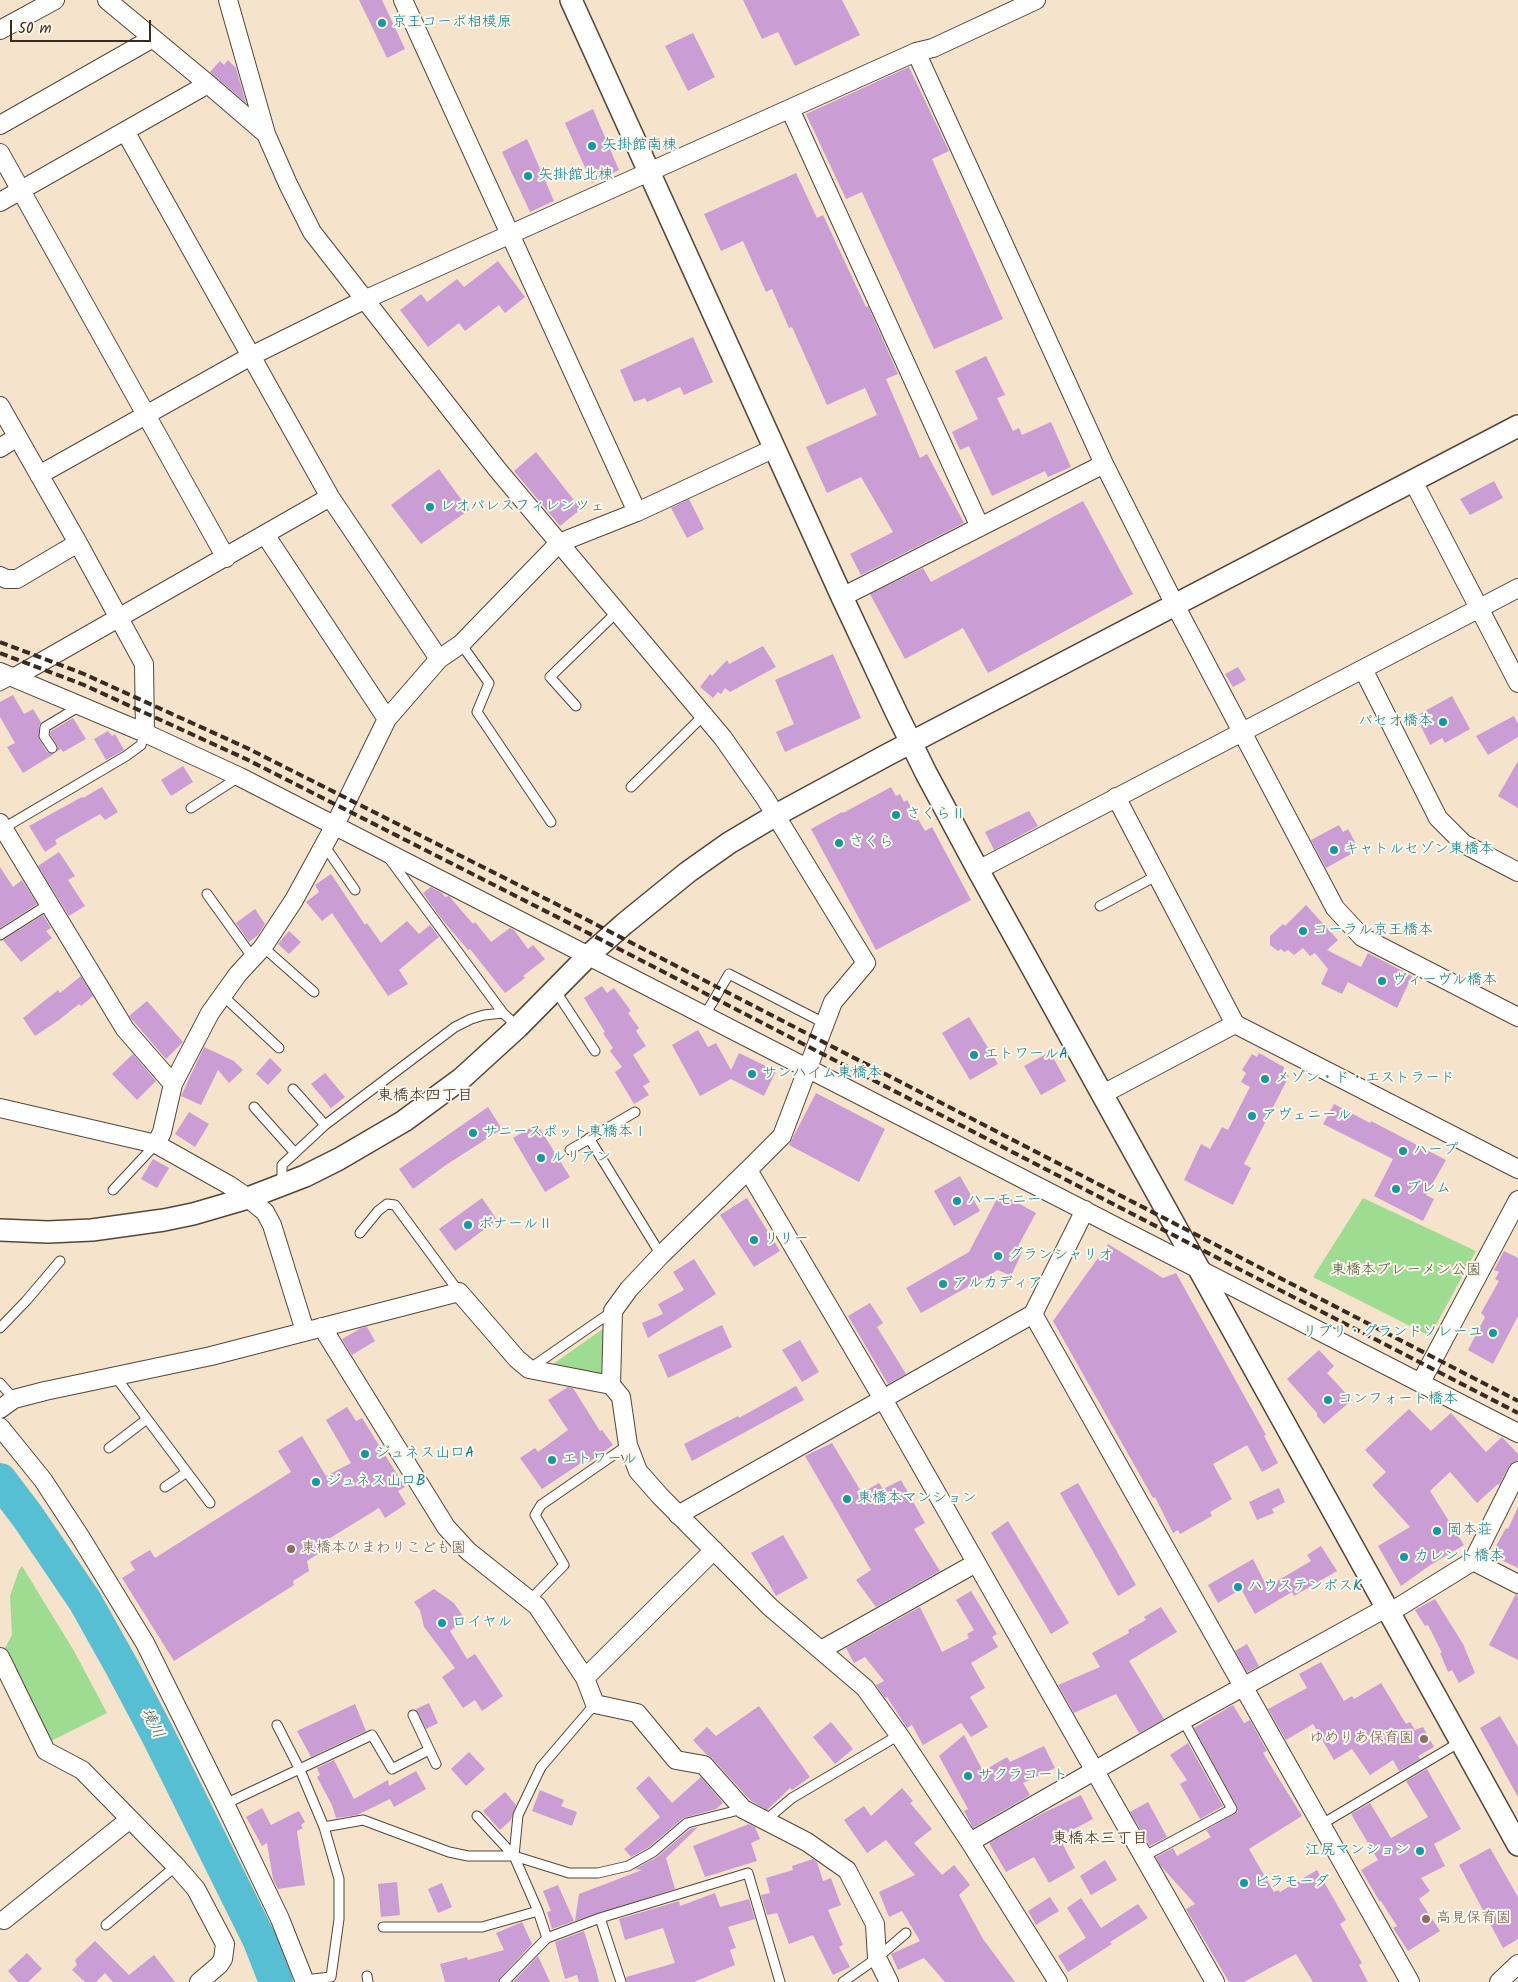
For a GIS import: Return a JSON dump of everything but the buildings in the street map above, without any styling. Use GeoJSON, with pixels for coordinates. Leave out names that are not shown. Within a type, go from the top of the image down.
{"type":"FeatureCollection","features":[{"type":"Feature","properties":{"kind":"street"},"geometry":{"type":"LineString","coordinates":[[0,30],[54,0]]}},
{"type":"Feature","properties":{"kind":"street"},"geometry":{"type":"LineString","coordinates":[[107,0],[266,134]]}},
{"type":"Feature","properties":{"kind":"street"},"geometry":{"type":"LineString","coordinates":[[228,0],[266,134],[312,232],[497,469],[723,738],[776,815],[866,963],[833,1002],[782,1136],[661,1255],[629,1289],[613,1311],[611,1385],[620,1398],[628,1446],[638,1471],[770,1607],[865,1688],[899,1735],[970,1842],[1058,1982]]}},
{"type":"Feature","properties":{"kind":"street"},"geometry":{"type":"LineString","coordinates":[[403,0],[637,512]]}},
{"type":"Feature","properties":{"kind":"street"},"geometry":{"type":"LineString","coordinates":[[572,0],[842,597],[911,743],[978,870],[1518,1845]]}},
{"type":"Feature","properties":{"kind":"street"},"geometry":{"type":"LineString","coordinates":[[39,475],[251,356],[364,300],[916,52],[934,48],[1036,0]]}},
{"type":"Feature","properties":{"kind":"street"},"geometry":{"type":"LineString","coordinates":[[0,124],[153,38]]}},
{"type":"Feature","properties":{"kind":"street"},"geometry":{"type":"LineString","coordinates":[[916,52],[1104,464],[1175,605],[1335,908],[1362,937],[1518,1017]]}},
{"type":"Feature","properties":{"kind":"street"},"geometry":{"type":"LineString","coordinates":[[0,202],[208,84]]}},
{"type":"Feature","properties":{"kind":"street"},"geometry":{"type":"LineString","coordinates":[[790,109],[980,527]]}},
{"type":"Feature","properties":{"kind":"street"},"geometry":{"type":"LineString","coordinates":[[125,131],[330,497],[439,659]]}},
{"type":"Feature","properties":{"kind":"street"},"geometry":{"type":"LineString","coordinates":[[0,153],[226,558]]}},
{"type":"Feature","properties":{"kind":"street"},"geometry":{"type":"LineString","coordinates":[[0,406],[78,542],[144,664],[145,733]]}},
{"type":"Feature","properties":{"kind":"street"},"geometry":{"type":"LineString","coordinates":[[0,1230],[56,1232],[92,1230],[140,1224],[193,1214],[282,1186],[339,1159],[404,1121],[462,1079],[510,1020],[555,990],[589,955],[644,907],[729,843],[776,815],[911,743],[1518,426]]}},
{"type":"Feature","properties":{"kind":"street"},"geometry":{"type":"LineString","coordinates":[[0,448],[17,437]]}},
{"type":"Feature","properties":{"kind":"street"},"geometry":{"type":"LineString","coordinates":[[156,1144],[162,1132],[173,1084],[210,1013],[222,995],[258,952],[294,900],[335,825],[387,720],[439,659],[461,644],[560,543],[637,512],[775,448]]}},
{"type":"Feature","properties":{"kind":"street"},"geometry":{"type":"LineString","coordinates":[[842,597],[1104,464]]}},
{"type":"Feature","properties":{"kind":"street"},"geometry":{"type":"LineString","coordinates":[[1413,481],[1518,683]]}},
{"type":"Feature","properties":{"kind":"street"},"geometry":{"type":"LineString","coordinates":[[5,678],[118,619],[266,536],[330,497]]}},
{"type":"Feature","properties":{"kind":"street"},"geometry":{"type":"LineString","coordinates":[[266,536],[387,720]]}},
{"type":"Feature","properties":{"kind":"street"},"geometry":{"type":"LineString","coordinates":[[0,576],[6,579],[17,579],[78,542]]}},
{"type":"Feature","properties":{"kind":"street"},"geometry":{"type":"LineString","coordinates":[[978,870],[1518,588]]}},
{"type":"Feature","properties":{"kind":"street"},"geometry":{"type":"LineString","coordinates":[[1363,669],[1438,818],[1464,844],[1518,872]]}},
{"type":"Feature","properties":{"kind":"street"},"geometry":{"type":"LineString","coordinates":[[5,678],[145,733],[240,777],[1518,1433]]}},
{"type":"Feature","properties":{"kind":"street"},"geometry":{"type":"LineString","coordinates":[[1116,798],[1235,1024],[1518,1169]]}},
{"type":"Feature","properties":{"kind":"street"},"geometry":{"type":"LineString","coordinates":[[1,827],[125,1029],[173,1084]]}},
{"type":"Feature","properties":{"kind":"street"},"geometry":{"type":"LineString","coordinates":[[1103,1094],[1235,1024]]}},
{"type":"Feature","properties":{"kind":"street"},"geometry":{"type":"LineString","coordinates":[[0,1108],[156,1144],[229,1185],[266,1212],[313,1329],[446,1527],[468,1551],[531,1599],[537,1606],[585,1678],[595,1704],[637,1713],[676,1760],[704,1765],[743,1809],[807,1842],[847,1870],[875,1924],[877,1958],[889,1982]]}},
{"type":"Feature","properties":{"kind":"street"},"geometry":{"type":"LineString","coordinates":[[748,1170],[883,1399],[1215,1982]]}},
{"type":"Feature","properties":{"kind":"street"},"geometry":{"type":"LineString","coordinates":[[1421,1382],[1518,1200]]}},
{"type":"Feature","properties":{"kind":"street"},"geometry":{"type":"LineString","coordinates":[[678,1514],[1033,1314],[1085,1210]]}},
{"type":"Feature","properties":{"kind":"street"},"geometry":{"type":"LineString","coordinates":[[7,1404],[115,1376],[211,1356],[458,1292],[517,1359],[529,1369],[611,1385]]}},
{"type":"Feature","properties":{"kind":"street"},"geometry":{"type":"LineString","coordinates":[[1033,1314],[1245,1686],[1410,1982]]}},
{"type":"Feature","properties":{"kind":"street"},"geometry":{"type":"LineString","coordinates":[[0,1427],[43,1480],[145,1643],[280,1919],[305,1981]]}},
{"type":"Feature","properties":{"kind":"street"},"geometry":{"type":"LineString","coordinates":[[970,1842],[1183,1720],[1388,1611],[1473,1561],[1518,1471]]}},
{"type":"Feature","properties":{"kind":"street"},"geometry":{"type":"LineString","coordinates":[[585,1678],[714,1550]]}},
{"type":"Feature","properties":{"kind":"street"},"geometry":{"type":"LineString","coordinates":[[1473,1561],[1518,1584]]}},
{"type":"Feature","properties":{"kind":"street"},"geometry":{"type":"LineString","coordinates":[[822,1650],[976,1563]]}},
{"type":"Feature","properties":{"kind":"street"},"geometry":{"type":"LineString","coordinates":[[0,1657],[46,1751],[82,1770],[196,1889],[225,1944],[223,1959],[219,1965],[198,1982]]}},
{"type":"Feature","properties":{"kind":"street"},"geometry":{"type":"LineString","coordinates":[[4,1920],[130,1819]]}},
{"type":"Feature","properties":{"kind":"street"},"geometry":{"type":"LineString","coordinates":[[1499,1982],[1518,1964]]}},
{"type":"Feature","properties":{"kind":"lane"},"geometry":{"type":"LineString","coordinates":[[576,706],[550,677],[617,612]]}},
{"type":"Feature","properties":{"kind":"lane"},"geometry":{"type":"LineString","coordinates":[[461,644],[489,683],[478,712],[551,822]]}},
{"type":"Feature","properties":{"kind":"lane"},"geometry":{"type":"LineString","coordinates":[[52,748],[44,736],[45,727],[80,706]]}},
{"type":"Feature","properties":{"kind":"lane"},"geometry":{"type":"LineString","coordinates":[[631,787],[704,715]]}},
{"type":"Feature","properties":{"kind":"lane"},"geometry":{"type":"LineString","coordinates":[[1,827],[126,756],[141,745],[145,733]]}},
{"type":"Feature","properties":{"kind":"lane"},"geometry":{"type":"LineString","coordinates":[[191,808],[240,777]]}},
{"type":"Feature","properties":{"kind":"lane"},"geometry":{"type":"LineString","coordinates":[[324,845],[355,890]]}},
{"type":"Feature","properties":{"kind":"lane"},"geometry":{"type":"LineString","coordinates":[[382,849],[510,1020]]}},
{"type":"Feature","properties":{"kind":"lane"},"geometry":{"type":"LineString","coordinates":[[1100,906],[1158,875]]}},
{"type":"Feature","properties":{"kind":"lane"},"geometry":{"type":"LineString","coordinates":[[207,894],[258,952],[314,992]]}},
{"type":"Feature","properties":{"kind":"lane"},"geometry":{"type":"LineString","coordinates":[[0,935],[49,904]]}},
{"type":"Feature","properties":{"kind":"lane"},"geometry":{"type":"LineString","coordinates":[[705,1016],[729,974],[824,1023]]}},
{"type":"Feature","properties":{"kind":"lane"},"geometry":{"type":"LineString","coordinates":[[555,990],[595,1050]]}},
{"type":"Feature","properties":{"kind":"lane"},"geometry":{"type":"LineString","coordinates":[[222,995],[278,1048]]}},
{"type":"Feature","properties":{"kind":"lane"},"geometry":{"type":"LineString","coordinates":[[282,1186],[282,1165],[325,1125],[455,1027],[484,1015],[510,1020]]}},
{"type":"Feature","properties":{"kind":"lane"},"geometry":{"type":"LineString","coordinates":[[293,1089],[325,1125]]}},
{"type":"Feature","properties":{"kind":"lane"},"geometry":{"type":"LineString","coordinates":[[254,1107],[295,1153]]}},
{"type":"Feature","properties":{"kind":"lane"},"geometry":{"type":"LineString","coordinates":[[570,1150],[635,1112]]}},
{"type":"Feature","properties":{"kind":"lane"},"geometry":{"type":"LineString","coordinates":[[590,1138],[661,1255]]}},
{"type":"Feature","properties":{"kind":"lane"},"geometry":{"type":"LineString","coordinates":[[113,1190],[156,1144]]}},
{"type":"Feature","properties":{"kind":"lane"},"geometry":{"type":"LineString","coordinates":[[360,1233],[378,1211],[387,1204],[395,1205],[458,1292]]}},
{"type":"Feature","properties":{"kind":"lane"},"geometry":{"type":"LineString","coordinates":[[0,1328],[60,1261]]}},
{"type":"Feature","properties":{"kind":"lane"},"geometry":{"type":"LineString","coordinates":[[529,1369],[613,1311]]}},
{"type":"Feature","properties":{"kind":"lane"},"geometry":{"type":"LineString","coordinates":[[115,1376],[210,1502]]}},
{"type":"Feature","properties":{"kind":"lane"},"geometry":{"type":"LineString","coordinates":[[0,1383],[7,1404]]}},
{"type":"Feature","properties":{"kind":"lane"},"geometry":{"type":"LineString","coordinates":[[109,1448],[147,1419]]}},
{"type":"Feature","properties":{"kind":"lane"},"geometry":{"type":"LineString","coordinates":[[531,1599],[564,1565],[535,1515],[541,1504],[628,1446]]}},
{"type":"Feature","properties":{"kind":"lane"},"geometry":{"type":"LineString","coordinates":[[165,1487],[187,1472]]}},
{"type":"Feature","properties":{"kind":"lane"},"geometry":{"type":"LineString","coordinates":[[514,1856],[518,1815],[541,1767],[595,1704]]}},
{"type":"Feature","properties":{"kind":"lane"},"geometry":{"type":"LineString","coordinates":[[413,1715],[436,1764]]}},
{"type":"Feature","properties":{"kind":"lane"},"geometry":{"type":"LineString","coordinates":[[1143,1857],[1232,1809],[1183,1720]]}},
{"type":"Feature","properties":{"kind":"lane"},"geometry":{"type":"LineString","coordinates":[[277,1725],[300,1770],[324,1826],[339,1879],[339,1919],[331,1977],[305,1981]]}},
{"type":"Feature","properties":{"kind":"lane"},"geometry":{"type":"LineString","coordinates":[[225,1804],[372,1735],[392,1769],[429,1750]]}},
{"type":"Feature","properties":{"kind":"lane"},"geometry":{"type":"LineString","coordinates":[[766,1820],[792,1798],[899,1735]]}},
{"type":"Feature","properties":{"kind":"lane"},"geometry":{"type":"LineString","coordinates":[[1322,1824],[1460,1742]]}},
{"type":"Feature","properties":{"kind":"lane"},"geometry":{"type":"LineString","coordinates":[[324,1826],[363,1820],[450,1852],[468,1856],[514,1856],[568,1873],[598,1873],[628,1866],[653,1852],[687,1823],[743,1809]]}},
{"type":"Feature","properties":{"kind":"lane"},"geometry":{"type":"LineString","coordinates":[[477,1816],[514,1856],[547,1938]]}},
{"type":"Feature","properties":{"kind":"lane"},"geometry":{"type":"LineString","coordinates":[[106,1925],[176,1866]]}},
{"type":"Feature","properties":{"kind":"lane"},"geometry":{"type":"LineString","coordinates":[[504,1982],[547,1938],[600,1918],[748,1873],[780,1982]]}},
{"type":"Feature","properties":{"kind":"lane"},"geometry":{"type":"LineString","coordinates":[[383,1927],[482,1927],[538,1912]]}},
{"type":"Feature","properties":{"kind":"lane"},"geometry":{"type":"LineString","coordinates":[[600,1918],[621,1982]]}},
{"type":"Feature","properties":{"kind":"lane"},"geometry":{"type":"LineString","coordinates":[[843,1982],[877,1958],[906,1933]]}},
{"type":"Feature","properties":{"kind":"green space","name":"東橋本ブレーメン公園"},"geometry":{"type":"Polygon","coordinates":[[[1363,1198],[1476,1251],[1430,1336],[1313,1277],[1363,1198]]]}},
{"type":"Feature","properties":{"kind":"green space"},"geometry":{"type":"Polygon","coordinates":[[[604,1328],[601,1375],[552,1365],[604,1328]]]}},
{"type":"Feature","properties":{"kind":"green space"},"geometry":{"type":"Polygon","coordinates":[[[22,1566],[74,1651],[107,1713],[49,1742],[5,1648],[12,1635],[10,1596],[22,1566]]]}},
{"type":"Feature","properties":{"kind":"waterway","name":"境川"},"geometry":{"type":"LineString","coordinates":[[0,1480],[28,1517],[85,1601],[122,1667],[158,1735],[260,1941],[276,1982]]}},
{"type":"Feature","properties":{"kind":"railway"},"geometry":{"type":"LineString","coordinates":[[0,642],[84,674],[247,748],[568,910],[1518,1401]]}},
{"type":"Feature","properties":{"kind":"railway"},"geometry":{"type":"LineString","coordinates":[[0,653],[84,685],[246,759],[563,920],[1518,1413]]}},
{"type":"Feature","properties":{"kind":"place","name":"京王コーポ相模原"},"geometry":{"type":"Point","coordinates":[382,23]}},
{"type":"Feature","properties":{"kind":"place","name":"矢掛館南棟"},"geometry":{"type":"Point","coordinates":[592,146]}},
{"type":"Feature","properties":{"kind":"place","name":"矢掛館北棟"},"geometry":{"type":"Point","coordinates":[528,176]}},
{"type":"Feature","properties":{"kind":"place","name":"レオパレスフィレンツェ"},"geometry":{"type":"Point","coordinates":[430,507]}},
{"type":"Feature","properties":{"kind":"place","name":"パセオ橋本"},"geometry":{"type":"Point","coordinates":[1443,722]}},
{"type":"Feature","properties":{"kind":"place","name":"さくらⅡ"},"geometry":{"type":"Point","coordinates":[896,815]}},
{"type":"Feature","properties":{"kind":"place","name":"さくら"},"geometry":{"type":"Point","coordinates":[839,843]}},
{"type":"Feature","properties":{"kind":"place","name":"キャトルセゾン東橋本"},"geometry":{"type":"Point","coordinates":[1334,850]}},
{"type":"Feature","properties":{"kind":"place","name":"コーラル京王橋本"},"geometry":{"type":"Point","coordinates":[1303,931]}},
{"type":"Feature","properties":{"kind":"place","name":"ヴィーヴル橋本"},"geometry":{"type":"Point","coordinates":[1382,981]}},
{"type":"Feature","properties":{"kind":"place","name":"エトワールA"},"geometry":{"type":"Point","coordinates":[974,1055]}},
{"type":"Feature","properties":{"kind":"place","name":"サンハイム東橋本"},"geometry":{"type":"Point","coordinates":[752,1074]}},
{"type":"Feature","properties":{"kind":"place","name":"メゾン・ド・エストラード"},"geometry":{"type":"Point","coordinates":[1265,1079]}},
{"type":"Feature","properties":{"kind":"place","name":"アヴェニール"},"geometry":{"type":"Point","coordinates":[1252,1116]}},
{"type":"Feature","properties":{"kind":"place","name":"サニースポット東橋本Ⅰ"},"geometry":{"type":"Point","coordinates":[473,1133]}},
{"type":"Feature","properties":{"kind":"place","name":"ハープ"},"geometry":{"type":"Point","coordinates":[1403,1151]}},
{"type":"Feature","properties":{"kind":"place","name":"ルリアン"},"geometry":{"type":"Point","coordinates":[541,1158]}},
{"type":"Feature","properties":{"kind":"place","name":"ブレム"},"geometry":{"type":"Point","coordinates":[1396,1189]}},
{"type":"Feature","properties":{"kind":"place","name":"ハーモニー"},"geometry":{"type":"Point","coordinates":[957,1201]}},
{"type":"Feature","properties":{"kind":"place","name":"ボナールⅡ"},"geometry":{"type":"Point","coordinates":[468,1225]}},
{"type":"Feature","properties":{"kind":"place","name":"リリー"},"geometry":{"type":"Point","coordinates":[754,1240]}},
{"type":"Feature","properties":{"kind":"place","name":"グランシャリオ"},"geometry":{"type":"Point","coordinates":[998,1256]}},
{"type":"Feature","properties":{"kind":"place","name":"アルカディア"},"geometry":{"type":"Point","coordinates":[943,1284]}},
{"type":"Feature","properties":{"kind":"place","name":"リブリ・グランドソレーユ"},"geometry":{"type":"Point","coordinates":[1493,1333]}},
{"type":"Feature","properties":{"kind":"place","name":"コンフォート橋本"},"geometry":{"type":"Point","coordinates":[1328,1400]}},
{"type":"Feature","properties":{"kind":"place","name":"ジュネス山口A"},"geometry":{"type":"Point","coordinates":[365,1454]}},
{"type":"Feature","properties":{"kind":"place","name":"エトワール"},"geometry":{"type":"Point","coordinates":[552,1460]}},
{"type":"Feature","properties":{"kind":"place","name":"ジュネス山口B"},"geometry":{"type":"Point","coordinates":[316,1482]}},
{"type":"Feature","properties":{"kind":"place","name":"東橋本マンション"},"geometry":{"type":"Point","coordinates":[847,1499]}},
{"type":"Feature","properties":{"kind":"place","name":"岡本荘"},"geometry":{"type":"Point","coordinates":[1437,1531]}},
{"type":"Feature","properties":{"kind":"place","name":"東橋本ひまわりこども園"},"geometry":{"type":"Point","coordinates":[291,1549]}},
{"type":"Feature","properties":{"kind":"place","name":"カレント橋本"},"geometry":{"type":"Point","coordinates":[1404,1557]}},
{"type":"Feature","properties":{"kind":"place","name":"ハウステンボスK"},"geometry":{"type":"Point","coordinates":[1238,1587]}},
{"type":"Feature","properties":{"kind":"place","name":"ロイヤル"},"geometry":{"type":"Point","coordinates":[442,1623]}},
{"type":"Feature","properties":{"kind":"place","name":"ゆめりあ保育園"},"geometry":{"type":"Point","coordinates":[1424,1739]}},
{"type":"Feature","properties":{"kind":"place","name":"サクラコート"},"geometry":{"type":"Point","coordinates":[968,1776]}},
{"type":"Feature","properties":{"kind":"place","name":"江尻マンション"},"geometry":{"type":"Point","coordinates":[1420,1851]}},
{"type":"Feature","properties":{"kind":"place","name":"ビラモーダ"},"geometry":{"type":"Point","coordinates":[1244,1883]}},
{"type":"Feature","properties":{"kind":"place","name":"高見保育園"},"geometry":{"type":"Point","coordinates":[1426,1919]}},
{"type":"Feature","properties":{"kind":"district","name":"東橋本四丁目"},"geometry":{"type":"Point","coordinates":[425,1097]}},
{"type":"Feature","properties":{"kind":"district","name":"東橋本三丁目"},"geometry":{"type":"Point","coordinates":[1100,1840]}}]}
